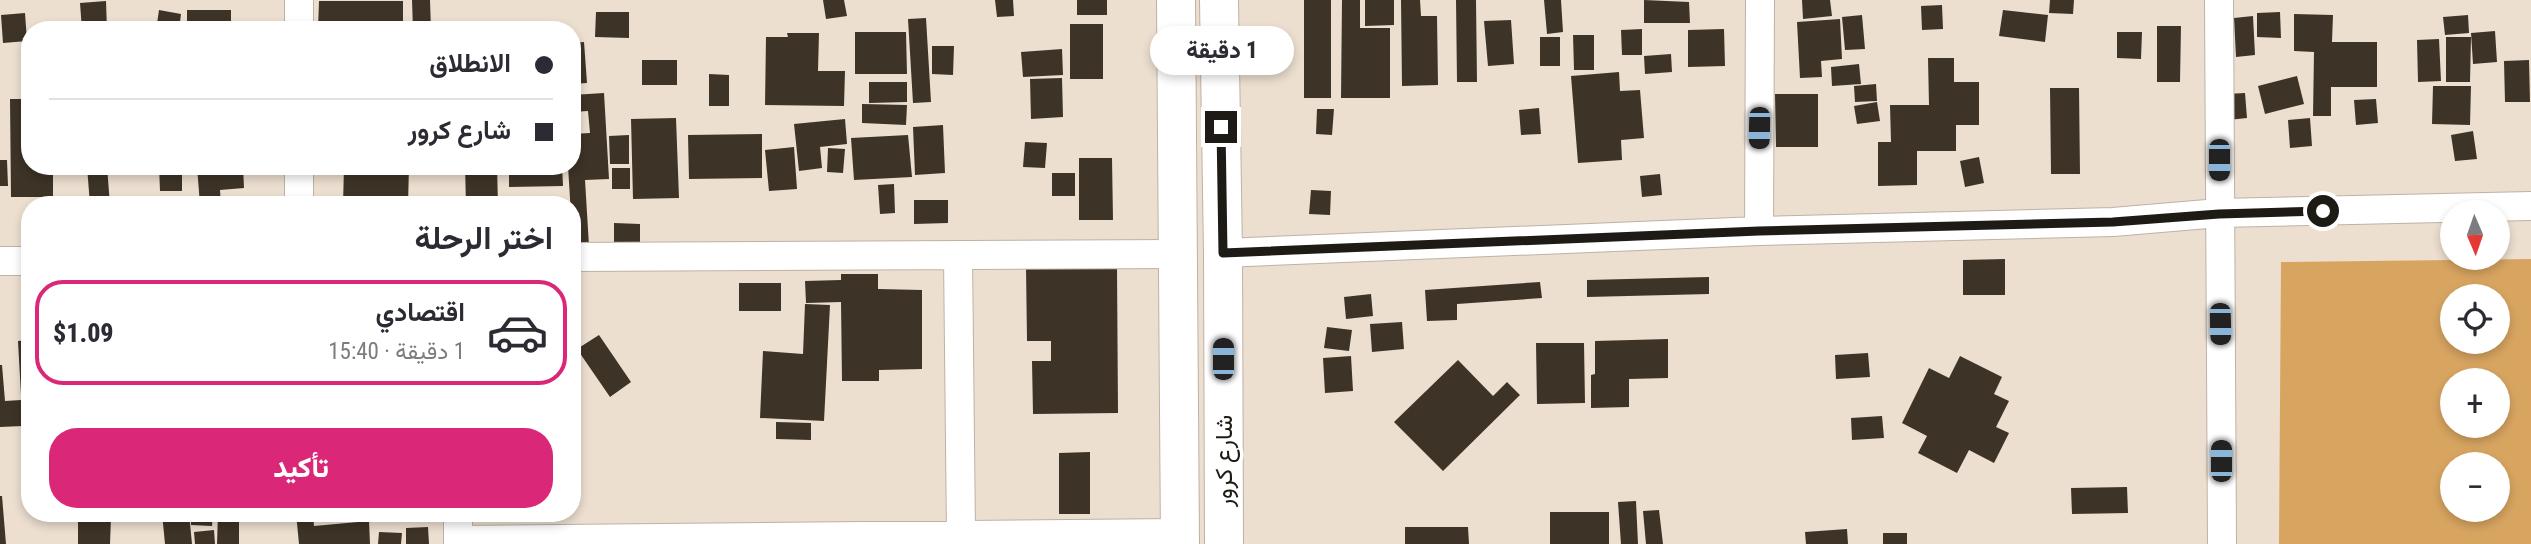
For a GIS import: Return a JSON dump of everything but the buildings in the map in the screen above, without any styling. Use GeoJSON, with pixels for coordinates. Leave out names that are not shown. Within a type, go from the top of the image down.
{"type":"FeatureCollection","features":[{"type":"Feature","properties":{"kind":"main road","name":"شارع كرور"},"geometry":{"type":"LineString","coordinates":[[1176,0],[1180,538]]}},
{"type":"Feature","properties":{"kind":"main road","name":"شارع كرور"},"geometry":{"type":"LineString","coordinates":[[1219,0],[1224,544]]}},
{"type":"Feature","properties":{"kind":"street"},"geometry":{"type":"LineString","coordinates":[[299,0],[299,21]]}},
{"type":"Feature","properties":{"kind":"street"},"geometry":{"type":"LineString","coordinates":[[1759,231],[1760,0]]}},
{"type":"Feature","properties":{"kind":"street"},"geometry":{"type":"LineString","coordinates":[[2219,0],[2222,544]]}},
{"type":"Feature","properties":{"kind":"street"},"geometry":{"type":"LineString","coordinates":[[299,175],[299,196]]}},
{"type":"Feature","properties":{"kind":"street"},"geometry":{"type":"LineString","coordinates":[[1223,253],[1759,231],[2113,222],[2219,214],[2531,206]]}},
{"type":"Feature","properties":{"kind":"street"},"geometry":{"type":"LineString","coordinates":[[581,257],[1177,254]]}},
{"type":"Feature","properties":{"kind":"street"},"geometry":{"type":"LineString","coordinates":[[958,255],[961,535]]}},
{"type":"Feature","properties":{"kind":"street"},"geometry":{"type":"LineString","coordinates":[[0,261],[21,261]]}},
{"type":"Feature","properties":{"kind":"street"},"geometry":{"type":"LineString","coordinates":[[458,532],[723,541],[961,535],[1180,538]]}},
{"type":"Feature","properties":{"kind":"shaded area"},"geometry":{"type":"Polygon","coordinates":[[[2510,259],[2531,259],[2531,544],[2279,544],[2281,262],[2440,260],[2440,270],[2510,270],[2510,259]]]}},
{"type":"Feature","properties":{"kind":"route"},"geometry":{"type":"LineString","coordinates":[[1221,127],[1223,253],[1759,231],[2113,222],[2219,214],[2323,211]]}}]}
